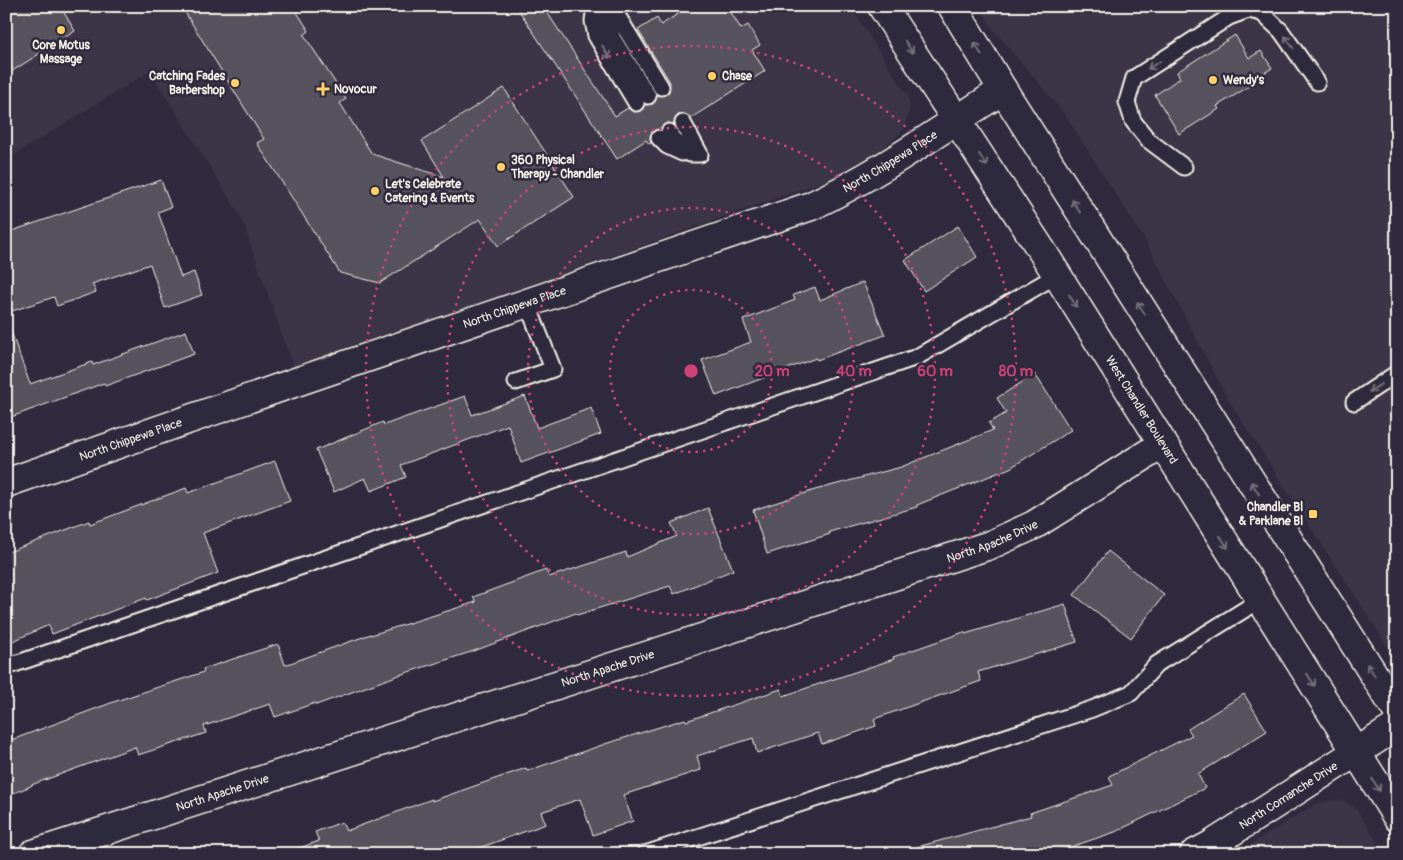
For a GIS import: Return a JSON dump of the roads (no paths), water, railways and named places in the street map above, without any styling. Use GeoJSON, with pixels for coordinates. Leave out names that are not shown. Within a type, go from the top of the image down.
{"type":"FeatureCollection","features":[{"type":"Feature","properties":{"kind":"street","name":"West Chandler Boulevard"},"geometry":{"type":"LineString","coordinates":[[882,6],[1057,275],[1397,817]]}},
{"type":"Feature","properties":{"kind":"street"},"geometry":{"type":"LineString","coordinates":[[952,6],[1003,90],[1397,711]]}},
{"type":"Feature","properties":{"kind":"street","name":"North Chippewa Place"},"geometry":{"type":"LineString","coordinates":[[6,483],[811,206],[881,169],[1003,90]]}},
{"type":"Feature","properties":{"kind":"street","name":"North Apache Drive"},"geometry":{"type":"LineString","coordinates":[[33,854],[990,545],[1034,525],[1163,444]]}},
{"type":"Feature","properties":{"kind":"street","name":"North Comanche Drive"},"geometry":{"type":"LineString","coordinates":[[1194,854],[1211,845],[1389,730]]}},
{"type":"Feature","properties":{"kind":"lane"},"geometry":{"type":"LineString","coordinates":[[595,6],[593,21],[596,36],[649,95]]}},
{"type":"Feature","properties":{"kind":"lane"},"geometry":{"type":"LineString","coordinates":[[602,6],[613,39],[649,95]]}},
{"type":"Feature","properties":{"kind":"lane"},"geometry":{"type":"LineString","coordinates":[[615,6],[649,95]]}},
{"type":"Feature","properties":{"kind":"lane"},"geometry":{"type":"LineString","coordinates":[[1184,167],[1148,140],[1133,121],[1127,102],[1134,78],[1229,17],[1248,10],[1262,13],[1281,32],[1317,82]]}},
{"type":"Feature","properties":{"kind":"lane"},"geometry":{"type":"LineString","coordinates":[[664,135],[695,154],[683,123]]}},
{"type":"Feature","properties":{"kind":"lane"},"geometry":{"type":"LineString","coordinates":[[6,667],[917,357],[1057,275]]}},
{"type":"Feature","properties":{"kind":"lane"},"geometry":{"type":"LineString","coordinates":[[516,382],[553,369],[527,303]]}},
{"type":"Feature","properties":{"kind":"lane"},"geometry":{"type":"LineString","coordinates":[[1354,402],[1397,373]]}},
{"type":"Feature","properties":{"kind":"lane"},"geometry":{"type":"LineString","coordinates":[[645,854],[1092,709],[1124,696],[1131,693],[1157,664],[1260,600]]}},
{"type":"Feature","properties":{"kind":"place","name":"Core Motus Massage"},"geometry":{"type":"Point","coordinates":[61,30]}},
{"type":"Feature","properties":{"kind":"place","name":"Chase"},"geometry":{"type":"Point","coordinates":[712,76]}},
{"type":"Feature","properties":{"kind":"place","name":"Wendy's"},"geometry":{"type":"Point","coordinates":[1213,80]}},
{"type":"Feature","properties":{"kind":"place","name":"Catching Fades Barbershop"},"geometry":{"type":"Point","coordinates":[235,83]}},
{"type":"Feature","properties":{"kind":"place","name":"Novocur"},"geometry":{"type":"Point","coordinates":[323,89]}},
{"type":"Feature","properties":{"kind":"place","name":"360 Physical Therapy - Chandler"},"geometry":{"type":"Point","coordinates":[501,167]}},
{"type":"Feature","properties":{"kind":"place","name":"Let's Celebrate Catering & Events"},"geometry":{"type":"Point","coordinates":[375,191]}},
{"type":"Feature","properties":{"kind":"place","name":"Chandler Bl & Parklane Bl"},"geometry":{"type":"Point","coordinates":[1313,514]}}]}
